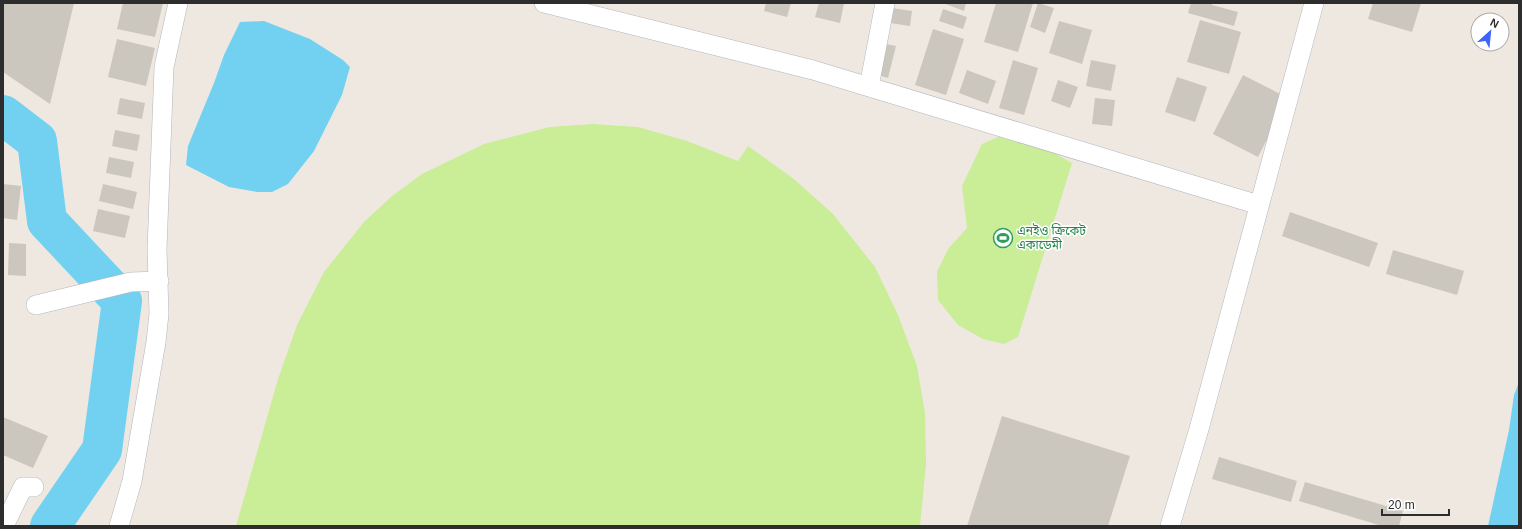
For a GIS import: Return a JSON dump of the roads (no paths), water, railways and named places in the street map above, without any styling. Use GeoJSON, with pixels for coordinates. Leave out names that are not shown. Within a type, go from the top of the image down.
{"type":"FeatureCollection","features":[{"type":"Feature","properties":{"kind":"street"},"geometry":{"type":"LineString","coordinates":[[119,526],[123,518],[132,481],[159,314],[157,249],[164,67],[178,3]]}},
{"type":"Feature","properties":{"kind":"street"},"geometry":{"type":"LineString","coordinates":[[544,3],[813,70],[1259,205]]}},
{"type":"Feature","properties":{"kind":"street"},"geometry":{"type":"LineString","coordinates":[[869,87],[885,3]]}},
{"type":"Feature","properties":{"kind":"street"},"geometry":{"type":"LineString","coordinates":[[1170,526],[1200,429],[1314,3]]}},
{"type":"Feature","properties":{"kind":"street"},"geometry":{"type":"LineString","coordinates":[[36,305],[131,282],[159,281]]}},
{"type":"Feature","properties":{"kind":"street"},"geometry":{"type":"LineString","coordinates":[[4,526],[23,487],[34,487]]}},
{"type":"Feature","properties":{"kind":"water"},"geometry":{"type":"Polygon","coordinates":[[[264,21],[310,39],[343,60],[350,67],[342,95],[314,151],[288,184],[272,192],[257,192],[229,187],[186,165],[188,146],[224,55],[240,22],[264,21]]]}},
{"type":"Feature","properties":{"kind":"water"},"geometry":{"type":"Polygon","coordinates":[[[1519,382],[1519,526],[1488,526],[1509,430],[1514,395],[1519,382]]]}},
{"type":"Feature","properties":{"kind":"waterway"},"geometry":{"type":"LineString","coordinates":[[3,115],[37,141],[47,221],[122,301],[102,450],[50,526]]}},
{"type":"Feature","properties":{"kind":"place","name":"এনইও ক্রিকেট একাডেমী"},"geometry":{"type":"Point","coordinates":[1003,238]}}]}
